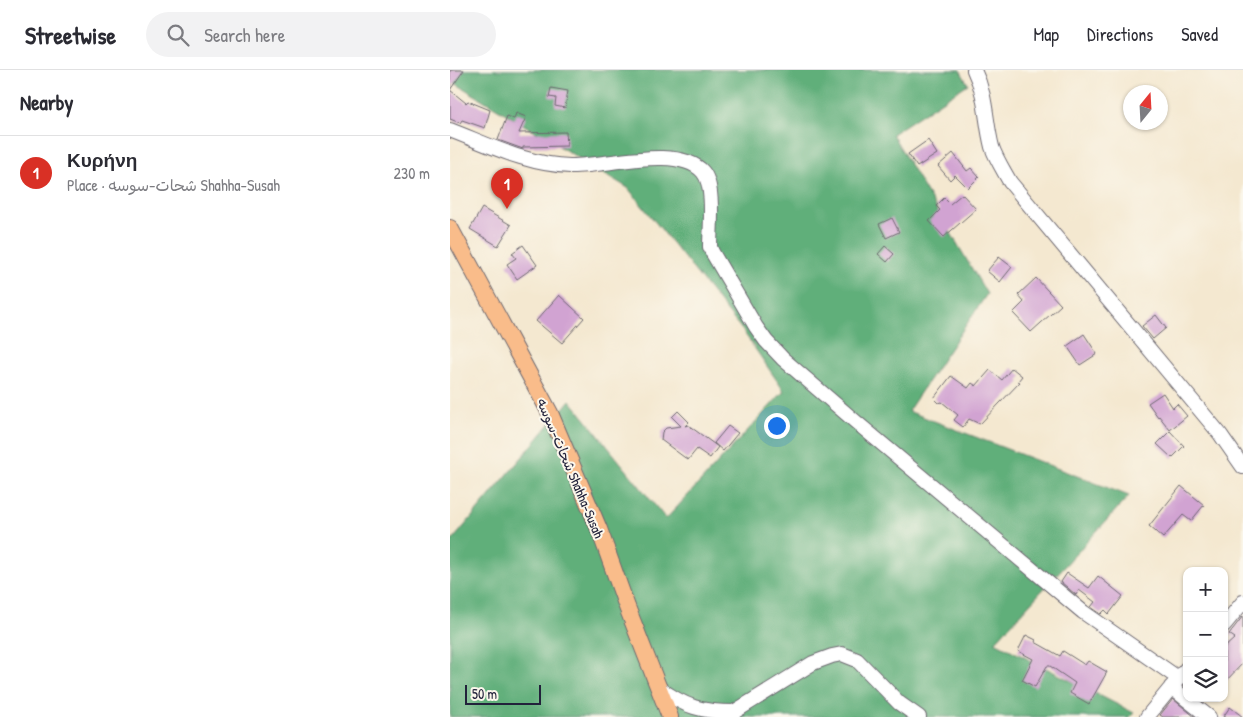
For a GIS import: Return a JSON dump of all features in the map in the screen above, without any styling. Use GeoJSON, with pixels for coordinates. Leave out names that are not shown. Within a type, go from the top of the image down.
{"type":"FeatureCollection","features":[{"type":"Feature","properties":{"kind":"main road","name":"شحات-سوسه Shahha-Susah"},"geometry":{"type":"LineString","coordinates":[[450,228],[550,412],[599,529],[627,608],[670,717]]}},
{"type":"Feature","properties":{"kind":"street"},"geometry":{"type":"LineString","coordinates":[[974,70],[981,84],[992,146],[1010,182],[1242,462]]}},
{"type":"Feature","properties":{"kind":"street"},"geometry":{"type":"LineString","coordinates":[[450,130],[528,160],[544,163],[569,166],[641,159],[674,159],[695,164],[710,184],[710,247],[712,252],[748,315],[766,341],[783,359],[856,422],[1083,612],[1179,677],[1209,717]]}},
{"type":"Feature","properties":{"kind":"street"},"geometry":{"type":"LineString","coordinates":[[1228,620],[1243,602]]}},
{"type":"Feature","properties":{"kind":"street"},"geometry":{"type":"LineString","coordinates":[[659,688],[676,700],[694,708],[732,715],[813,663],[842,654],[857,660],[899,703],[919,717]]}},
{"type":"Feature","properties":{"kind":"street"},"geometry":{"type":"LineString","coordinates":[[1149,716],[1179,677]]}},
{"type":"Feature","properties":{"kind":"green space"},"geometry":{"type":"Polygon","coordinates":[[[450,70],[960,70],[968,84],[892,134],[987,294],[908,411],[1129,496],[995,642],[1134,713],[1130,717],[450,717],[450,543],[570,400],[666,519],[784,391],[743,331],[628,188],[450,80],[450,70]]]}},
{"type":"Feature","properties":{"kind":"building"},"geometry":{"type":"Polygon","coordinates":[[[450,70],[464,70],[450,90],[450,70]]]}},
{"type":"Feature","properties":{"kind":"building"},"geometry":{"type":"Polygon","coordinates":[[[551,88],[568,91],[565,108],[555,106],[556,98],[549,97],[551,88]]]}},
{"type":"Feature","properties":{"kind":"building"},"geometry":{"type":"Polygon","coordinates":[[[450,90],[466,103],[468,101],[490,110],[485,128],[462,120],[460,123],[450,119],[450,90]]]}},
{"type":"Feature","properties":{"kind":"building"},"geometry":{"type":"Polygon","coordinates":[[[516,113],[526,117],[519,133],[566,132],[567,146],[523,147],[523,149],[498,140],[507,116],[514,119],[516,113]]]}},
{"type":"Feature","properties":{"kind":"building"},"geometry":{"type":"Polygon","coordinates":[[[928,140],[937,154],[917,167],[908,154],[928,140]]]}},
{"type":"Feature","properties":{"kind":"building"},"geometry":{"type":"Polygon","coordinates":[[[953,153],[967,171],[971,168],[979,177],[968,188],[955,175],[950,180],[938,166],[953,153]]]}},
{"type":"Feature","properties":{"kind":"building"},"geometry":{"type":"Polygon","coordinates":[[[962,194],[976,209],[944,237],[929,221],[940,210],[936,206],[944,198],[950,204],[962,194]]]}},
{"type":"Feature","properties":{"kind":"building"},"geometry":{"type":"Polygon","coordinates":[[[482,208],[511,225],[498,246],[470,229],[482,208]]]}},
{"type":"Feature","properties":{"kind":"building"},"geometry":{"type":"Polygon","coordinates":[[[892,218],[899,232],[886,238],[879,224],[892,218]]]}},
{"type":"Feature","properties":{"kind":"building"},"geometry":{"type":"Polygon","coordinates":[[[523,245],[537,265],[517,279],[507,264],[516,258],[512,253],[523,245]]]}},
{"type":"Feature","properties":{"kind":"building"},"geometry":{"type":"Polygon","coordinates":[[[885,246],[894,254],[887,262],[878,254],[885,246]]]}},
{"type":"Feature","properties":{"kind":"building"},"geometry":{"type":"Polygon","coordinates":[[[999,257],[1012,267],[1000,282],[987,271],[999,257]]]}},
{"type":"Feature","properties":{"kind":"building"},"geometry":{"type":"Polygon","coordinates":[[[1036,278],[1061,305],[1031,332],[1013,313],[1024,302],[1018,295],[1036,278]]]}},
{"type":"Feature","properties":{"kind":"building"},"geometry":{"type":"Polygon","coordinates":[[[559,295],[584,318],[562,343],[536,321],[559,295]]]}},
{"type":"Feature","properties":{"kind":"building"},"geometry":{"type":"Polygon","coordinates":[[[1156,315],[1166,328],[1153,339],[1142,326],[1156,315]]]}},
{"type":"Feature","properties":{"kind":"building"},"geometry":{"type":"Polygon","coordinates":[[[1084,334],[1097,354],[1080,365],[1067,346],[1084,334]]]}},
{"type":"Feature","properties":{"kind":"building"},"geometry":{"type":"Polygon","coordinates":[[[1012,368],[1022,376],[1018,381],[1020,382],[980,424],[969,419],[963,427],[954,420],[958,415],[934,398],[951,376],[968,388],[972,383],[976,386],[990,370],[1002,380],[1012,368]]]}},
{"type":"Feature","properties":{"kind":"building"},"geometry":{"type":"Polygon","coordinates":[[[1163,393],[1173,408],[1177,404],[1187,416],[1170,430],[1148,403],[1163,393]]]}},
{"type":"Feature","properties":{"kind":"building"},"geometry":{"type":"Polygon","coordinates":[[[678,411],[689,422],[685,426],[688,425],[718,447],[710,458],[697,449],[688,460],[661,440],[662,432],[666,428],[681,426],[672,417],[678,411]]]}},
{"type":"Feature","properties":{"kind":"building"},"geometry":{"type":"Polygon","coordinates":[[[728,426],[738,433],[723,451],[714,443],[728,426]]]}},
{"type":"Feature","properties":{"kind":"building"},"geometry":{"type":"Polygon","coordinates":[[[1170,431],[1184,446],[1172,458],[1157,444],[1170,431]]]}},
{"type":"Feature","properties":{"kind":"building"},"geometry":{"type":"Polygon","coordinates":[[[1181,486],[1204,505],[1191,521],[1183,515],[1163,538],[1149,526],[1181,486]]]}},
{"type":"Feature","properties":{"kind":"building"},"geometry":{"type":"Polygon","coordinates":[[[1067,573],[1089,588],[1098,576],[1123,596],[1109,614],[1105,610],[1101,614],[1091,607],[1095,602],[1079,590],[1076,595],[1061,582],[1067,573]]]}},
{"type":"Feature","properties":{"kind":"building"},"geometry":{"type":"Polygon","coordinates":[[[1243,616],[1243,663],[1228,679],[1228,644],[1235,638],[1229,634],[1243,616]]]}},
{"type":"Feature","properties":{"kind":"building"},"geometry":{"type":"Polygon","coordinates":[[[1026,635],[1060,656],[1063,651],[1085,665],[1088,661],[1107,672],[1089,704],[1070,693],[1075,683],[1050,666],[1047,666],[1035,687],[1022,680],[1033,659],[1018,651],[1026,635]]]}},
{"type":"Feature","properties":{"kind":"building"},"geometry":{"type":"Polygon","coordinates":[[[1173,699],[1195,717],[1163,717],[1160,715],[1173,699]]]}},
{"type":"Feature","properties":{"kind":"building"},"geometry":{"type":"Polygon","coordinates":[[[1230,707],[1243,717],[1223,717],[1230,707]]]}},
{"type":"Feature","properties":{"kind":"place","name":"Κυρήνη"},"geometry":{"type":"Point","coordinates":[507,209]}}]}
